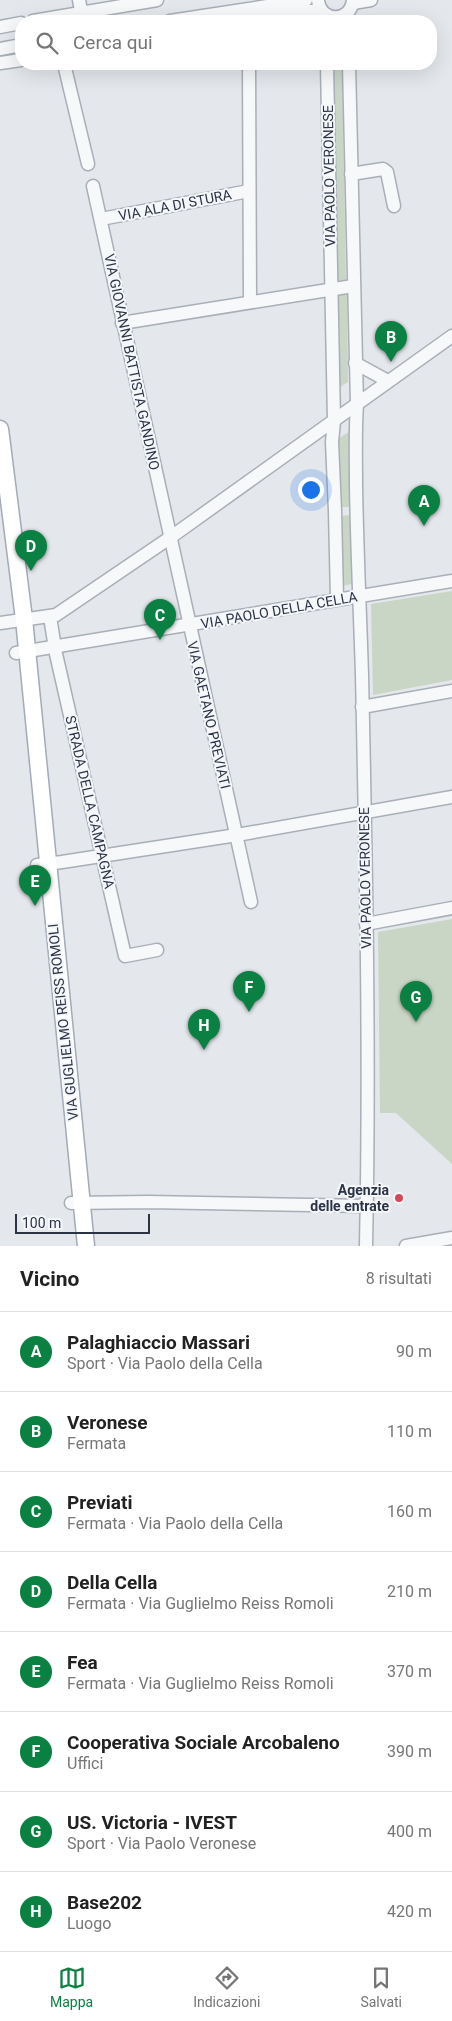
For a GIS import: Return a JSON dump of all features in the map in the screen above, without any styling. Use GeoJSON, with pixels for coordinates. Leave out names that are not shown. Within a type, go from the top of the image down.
{"type":"FeatureCollection","features":[{"type":"Feature","properties":{"kind":"main road","name":"VIA GUGLIELMO REISS ROMOLI"},"geometry":{"type":"LineString","coordinates":[[0,429],[3,516],[12,621],[21,652],[76,1203],[75,1246]]}},
{"type":"Feature","properties":{"kind":"main road","name":"VIA GUGLIELMO REISS ROMOLI"},"geometry":{"type":"LineString","coordinates":[[76,1203],[86,1246]]}},
{"type":"Feature","properties":{"kind":"street"},"geometry":{"type":"LineString","coordinates":[[62,15],[157,0]]}},
{"type":"Feature","properties":{"kind":"street"},"geometry":{"type":"LineString","coordinates":[[249,14],[306,0]]}},
{"type":"Feature","properties":{"kind":"street"},"geometry":{"type":"LineString","coordinates":[[347,15],[353,2],[371,0]]}},
{"type":"Feature","properties":{"kind":"street"},"geometry":{"type":"LineString","coordinates":[[249,14],[322,12]]}},
{"type":"Feature","properties":{"kind":"street"},"geometry":{"type":"LineString","coordinates":[[0,27],[15,24]]}},
{"type":"Feature","properties":{"kind":"street"},"geometry":{"type":"LineString","coordinates":[[0,49],[15,46]]}},
{"type":"Feature","properties":{"kind":"street"},"geometry":{"type":"LineString","coordinates":[[0,63],[15,61]]}},
{"type":"Feature","properties":{"kind":"street"},"geometry":{"type":"LineString","coordinates":[[65,70],[88,164]]}},
{"type":"Feature","properties":{"kind":"street","name":"VIA ALA DI STURA"},"geometry":{"type":"LineString","coordinates":[[249,70],[250,302]]}},
{"type":"Feature","properties":{"kind":"street","name":"VIA PAOLO VERONESE"},"geometry":{"type":"LineString","coordinates":[[327,70],[334,421],[332,442],[337,600]]}},
{"type":"Feature","properties":{"kind":"street","name":"VIA PAOLO VERONESE"},"geometry":{"type":"LineString","coordinates":[[349,70],[357,404],[356,511],[360,596],[366,924],[368,1112],[366,1246]]}},
{"type":"Feature","properties":{"kind":"street"},"geometry":{"type":"LineString","coordinates":[[351,174],[383,169],[387,172],[394,206]]}},
{"type":"Feature","properties":{"kind":"street","name":"VIA GIOVANNI BATTISTA GANDINO"},"geometry":{"type":"LineString","coordinates":[[93,186],[122,324],[171,537]]}},
{"type":"Feature","properties":{"kind":"street","name":"VIA ALA DI STURA"},"geometry":{"type":"LineString","coordinates":[[101,219],[249,191]]}},
{"type":"Feature","properties":{"kind":"street"},"geometry":{"type":"LineString","coordinates":[[122,324],[353,286]]}},
{"type":"Feature","properties":{"kind":"street"},"geometry":{"type":"LineString","coordinates":[[12,621],[56,615],[171,537],[449,339]]}},
{"type":"Feature","properties":{"kind":"street"},"geometry":{"type":"LineString","coordinates":[[355,363],[388,381]]}},
{"type":"Feature","properties":{"kind":"street"},"geometry":{"type":"LineString","coordinates":[[335,511],[356,511]]}},
{"type":"Feature","properties":{"kind":"street","name":"VIA GAETANO PREVIATI"},"geometry":{"type":"LineString","coordinates":[[171,537],[252,902]]}},
{"type":"Feature","properties":{"kind":"street","name":"VIA PAOLO DELLA CELLA"},"geometry":{"type":"LineString","coordinates":[[21,652],[55,648],[452,581]]}},
{"type":"Feature","properties":{"kind":"street","name":"STRADA DELLA CAMPAGNA"},"geometry":{"type":"LineString","coordinates":[[50,617],[55,648],[125,956],[157,950]]}},
{"type":"Feature","properties":{"kind":"street"},"geometry":{"type":"LineString","coordinates":[[362,707],[452,691]]}},
{"type":"Feature","properties":{"kind":"street"},"geometry":{"type":"LineString","coordinates":[[42,864],[237,835],[364,811],[452,797]]}},
{"type":"Feature","properties":{"kind":"street"},"geometry":{"type":"LineString","coordinates":[[366,924],[452,908]]}},
{"type":"Feature","properties":{"kind":"street"},"geometry":{"type":"LineString","coordinates":[[76,1203],[148,1202],[367,1206]]}},
{"type":"Feature","properties":{"kind":"street"},"geometry":{"type":"LineString","coordinates":[[406,1246],[452,1238]]}},
{"type":"Feature","properties":{"kind":"green space"},"geometry":{"type":"Polygon","coordinates":[[[333,70],[342,70],[346,280],[337,281],[333,70]]]}},
{"type":"Feature","properties":{"kind":"green space"},"geometry":{"type":"Polygon","coordinates":[[[347,294],[348,382],[340,387],[338,295],[347,294]]]}},
{"type":"Feature","properties":{"kind":"green space"},"geometry":{"type":"Polygon","coordinates":[[[349,432],[350,507],[340,507],[339,438],[349,432]]]}},
{"type":"Feature","properties":{"kind":"green space"},"geometry":{"type":"Polygon","coordinates":[[[350,515],[352,584],[342,586],[340,516],[350,515]]]}},
{"type":"Feature","properties":{"kind":"green space"},"geometry":{"type":"Polygon","coordinates":[[[452,591],[452,680],[373,695],[371,604],[452,591]]]}},
{"type":"Feature","properties":{"kind":"green space"},"geometry":{"type":"Polygon","coordinates":[[[452,919],[452,1164],[396,1113],[380,1113],[378,932],[452,919]]]}},
{"type":"Feature","properties":{"kind":"place","name":"Veronese"},"geometry":{"type":"Point","coordinates":[391,362]}},
{"type":"Feature","properties":{"kind":"place","name":"Palaghiaccio Massari"},"geometry":{"type":"Point","coordinates":[424,526]}},
{"type":"Feature","properties":{"kind":"place","name":"Della Cella"},"geometry":{"type":"Point","coordinates":[31,571]}},
{"type":"Feature","properties":{"kind":"place","name":"Previati"},"geometry":{"type":"Point","coordinates":[160,640]}},
{"type":"Feature","properties":{"kind":"place","name":"Fea"},"geometry":{"type":"Point","coordinates":[35,906]}},
{"type":"Feature","properties":{"kind":"place","name":"Cooperativa Sociale Arcobaleno"},"geometry":{"type":"Point","coordinates":[249,1012]}},
{"type":"Feature","properties":{"kind":"place","name":"US. Victoria - IVEST"},"geometry":{"type":"Point","coordinates":[416,1022]}},
{"type":"Feature","properties":{"kind":"place","name":"Base202"},"geometry":{"type":"Point","coordinates":[204,1050]}},
{"type":"Feature","properties":{"kind":"place","name":"Agenzia delle entrate"},"geometry":{"type":"Point","coordinates":[399,1198]}}]}
